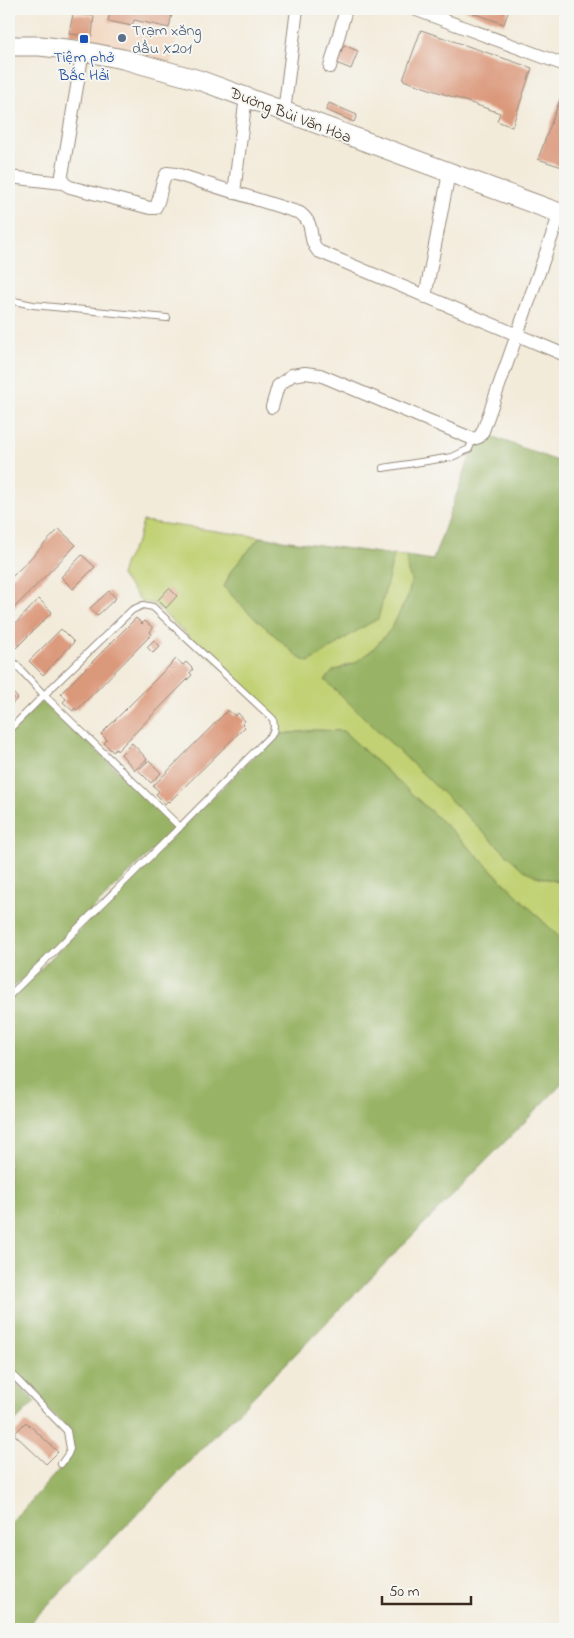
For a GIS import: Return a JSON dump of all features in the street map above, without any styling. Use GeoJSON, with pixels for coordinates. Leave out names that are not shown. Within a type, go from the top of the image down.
{"type":"FeatureCollection","features":[{"type":"Feature","properties":{"kind":"main road","name":"Đường Bùi Văn Hòa"},"geometry":{"type":"LineString","coordinates":[[9,46],[40,46],[83,51],[169,71],[246,96],[284,112],[563,214]]}},
{"type":"Feature","properties":{"kind":"street"},"geometry":{"type":"LineString","coordinates":[[284,112],[297,9]]}},
{"type":"Feature","properties":{"kind":"street"},"geometry":{"type":"LineString","coordinates":[[330,67],[346,9]]}},
{"type":"Feature","properties":{"kind":"street"},"geometry":{"type":"LineString","coordinates":[[414,9],[565,65]]}},
{"type":"Feature","properties":{"kind":"street"},"geometry":{"type":"LineString","coordinates":[[63,183],[62,175],[83,51]]}},
{"type":"Feature","properties":{"kind":"street"},"geometry":{"type":"LineString","coordinates":[[234,193],[246,96]]}},
{"type":"Feature","properties":{"kind":"street"},"geometry":{"type":"LineString","coordinates":[[9,177],[63,183],[70,187],[155,208],[159,203],[163,178],[167,173],[300,213],[307,218],[311,226],[312,239],[318,251],[425,297],[451,306],[516,336],[565,355]]}},
{"type":"Feature","properties":{"kind":"street"},"geometry":{"type":"LineString","coordinates":[[425,297],[448,173]]}},
{"type":"Feature","properties":{"kind":"street"},"geometry":{"type":"LineString","coordinates":[[272,406],[278,386],[292,375],[305,373],[320,375],[473,439],[479,436],[483,432],[516,336],[563,214]]}},
{"type":"Feature","properties":{"kind":"lane"},"geometry":{"type":"LineString","coordinates":[[9,300],[34,305],[167,318]]}},
{"type":"Feature","properties":{"kind":"lane"},"geometry":{"type":"LineString","coordinates":[[383,468],[452,457],[469,449],[473,439]]}},
{"type":"Feature","properties":{"kind":"lane"},"geometry":{"type":"LineString","coordinates":[[9,730],[132,610],[143,605],[153,607],[273,719],[274,726],[273,733],[9,996]]}},
{"type":"Feature","properties":{"kind":"lane"},"geometry":{"type":"LineString","coordinates":[[9,657],[44,695],[180,827]]}},
{"type":"Feature","properties":{"kind":"lane"},"geometry":{"type":"LineString","coordinates":[[9,1371],[66,1431],[70,1449],[61,1464]]}},
{"type":"Feature","properties":{"kind":"shaded area","name":"Trạm xăng dầu X201"},"geometry":{"type":"Polygon","coordinates":[[[74,9],[127,9],[154,14],[152,24],[178,30],[171,64],[68,43],[74,9]]]}},
{"type":"Feature","properties":{"kind":"green space"},"geometry":{"type":"Polygon","coordinates":[[[486,434],[565,464],[565,888],[563,883],[536,876],[522,869],[325,680],[333,671],[355,663],[372,650],[391,629],[408,596],[412,580],[408,572],[406,556],[433,560],[475,443],[486,434]]]}},
{"type":"Feature","properties":{"kind":"green space"},"geometry":{"type":"Polygon","coordinates":[[[143,521],[260,537],[231,571],[224,587],[245,609],[301,659],[334,647],[348,636],[377,619],[394,555],[406,556],[408,572],[412,580],[408,596],[391,630],[372,650],[355,663],[343,666],[536,876],[563,883],[565,895],[562,910],[565,913],[565,943],[451,830],[343,731],[315,730],[275,735],[275,718],[154,604],[142,602],[121,576],[125,562],[138,539],[143,521]]]}},
{"type":"Feature","properties":{"kind":"green space"},"geometry":{"type":"Polygon","coordinates":[[[260,537],[394,555],[378,619],[309,662],[301,659],[245,609],[224,587],[231,571],[260,537]]]}},
{"type":"Feature","properties":{"kind":"green space"},"geometry":{"type":"Polygon","coordinates":[[[44,699],[176,827],[9,992],[9,733],[44,699]]]}},
{"type":"Feature","properties":{"kind":"green space"},"geometry":{"type":"Polygon","coordinates":[[[315,730],[343,731],[451,830],[565,943],[565,1081],[24,1629],[9,1629],[9,1526],[71,1456],[72,1449],[68,1430],[9,1368],[9,1000],[275,735],[315,730]]]}},
{"type":"Feature","properties":{"kind":"green space"},"geometry":{"type":"Polygon","coordinates":[[[9,1375],[35,1402],[9,1428],[9,1375]]]}},
{"type":"Feature","properties":{"kind":"building"},"geometry":{"type":"Polygon","coordinates":[[[111,9],[173,9],[169,28],[134,20],[132,26],[108,21],[111,9]]]}},
{"type":"Feature","properties":{"kind":"building"},"geometry":{"type":"Polygon","coordinates":[[[462,9],[509,9],[504,24],[462,9]]]}},
{"type":"Feature","properties":{"kind":"building"},"geometry":{"type":"Polygon","coordinates":[[[73,14],[94,16],[92,36],[69,34],[73,14]]]}},
{"type":"Feature","properties":{"kind":"building"},"geometry":{"type":"Polygon","coordinates":[[[421,30],[532,68],[512,127],[497,121],[500,113],[403,80],[421,30]]]}},
{"type":"Feature","properties":{"kind":"building"},"geometry":{"type":"Polygon","coordinates":[[[344,45],[358,51],[351,69],[336,63],[344,45]]]}},
{"type":"Feature","properties":{"kind":"building"},"geometry":{"type":"Polygon","coordinates":[[[562,94],[565,95],[565,168],[538,159],[562,94]]]}},
{"type":"Feature","properties":{"kind":"building"},"geometry":{"type":"Polygon","coordinates":[[[329,103],[357,115],[354,122],[326,110],[329,103]]]}},
{"type":"Feature","properties":{"kind":"building"},"geometry":{"type":"Polygon","coordinates":[[[59,529],[76,545],[9,613],[9,580],[59,529]]]}},
{"type":"Feature","properties":{"kind":"building"},"geometry":{"type":"Polygon","coordinates":[[[82,555],[95,567],[73,589],[61,577],[82,555]]]}},
{"type":"Feature","properties":{"kind":"building"},"geometry":{"type":"Polygon","coordinates":[[[169,588],[177,596],[166,608],[158,600],[169,588]]]}},
{"type":"Feature","properties":{"kind":"building"},"geometry":{"type":"Polygon","coordinates":[[[109,591],[116,598],[97,616],[90,608],[109,591]]]}},
{"type":"Feature","properties":{"kind":"building"},"geometry":{"type":"Polygon","coordinates":[[[39,599],[52,612],[16,648],[9,641],[9,630],[39,599]]]}},
{"type":"Feature","properties":{"kind":"building"},"geometry":{"type":"Polygon","coordinates":[[[136,618],[142,624],[145,621],[153,628],[150,632],[152,634],[77,710],[75,708],[73,711],[63,702],[66,699],[61,693],[136,618]]]}},
{"type":"Feature","properties":{"kind":"building"},"geometry":{"type":"Polygon","coordinates":[[[61,629],[74,642],[43,675],[29,661],[61,629]]]}},
{"type":"Feature","properties":{"kind":"building"},"geometry":{"type":"Polygon","coordinates":[[[154,640],[160,646],[153,653],[147,647],[154,640]]]}},
{"type":"Feature","properties":{"kind":"building"},"geometry":{"type":"Polygon","coordinates":[[[176,659],[183,665],[186,662],[193,669],[190,673],[192,675],[117,751],[116,749],[113,752],[104,743],[107,740],[101,734],[176,659]]]}},
{"type":"Feature","properties":{"kind":"building"},"geometry":{"type":"Polygon","coordinates":[[[9,689],[18,698],[9,707],[9,689]]]}},
{"type":"Feature","properties":{"kind":"building"},"geometry":{"type":"Polygon","coordinates":[[[228,710],[235,716],[238,713],[245,721],[242,724],[245,727],[165,804],[156,794],[159,791],[153,786],[228,710]]]}},
{"type":"Feature","properties":{"kind":"building"},"geometry":{"type":"Polygon","coordinates":[[[132,743],[147,759],[135,770],[121,754],[132,743]]]}},
{"type":"Feature","properties":{"kind":"building"},"geometry":{"type":"Polygon","coordinates":[[[149,760],[161,773],[151,783],[138,770],[149,760]]]}},
{"type":"Feature","properties":{"kind":"building"},"geometry":{"type":"Polygon","coordinates":[[[26,1422],[58,1452],[46,1464],[14,1434],[26,1422]]]}},
{"type":"Feature","properties":{"kind":"place","name":"Trạm xăng dầu X201"},"geometry":{"type":"Point","coordinates":[122,38]}},
{"type":"Feature","properties":{"kind":"place","name":"Tiệm phở Bắc Hải"},"geometry":{"type":"Point","coordinates":[84,39]}}]}
